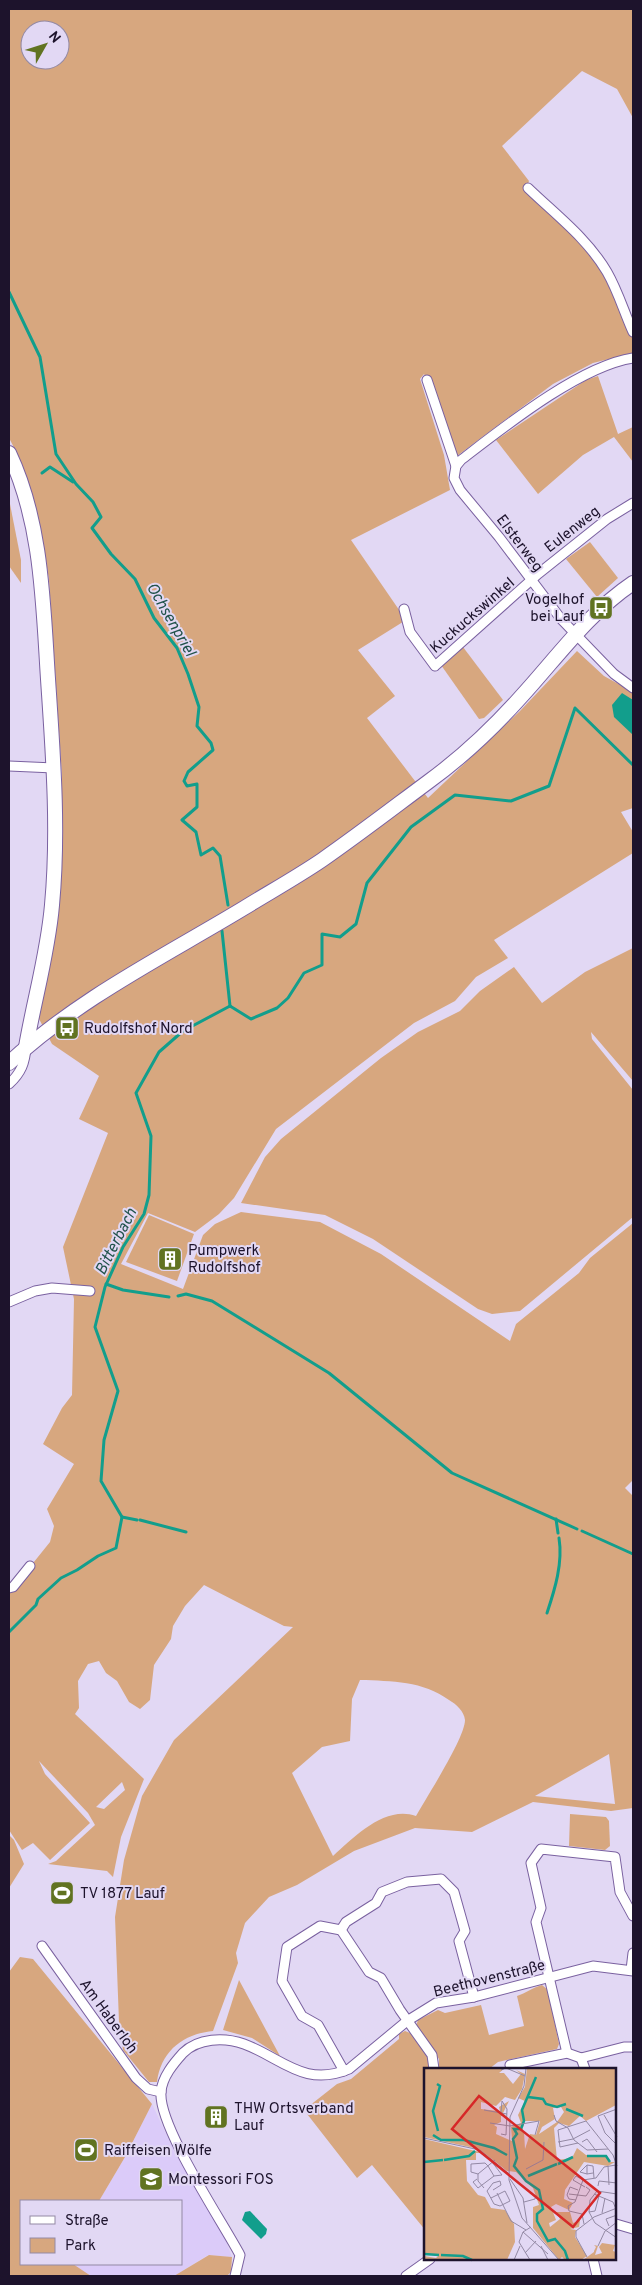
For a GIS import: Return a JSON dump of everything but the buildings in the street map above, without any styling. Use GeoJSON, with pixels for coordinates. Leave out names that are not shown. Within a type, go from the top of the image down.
{"type":"FeatureCollection","features":[{"type":"Feature","properties":{"kind":"main road"},"geometry":{"type":"LineString","coordinates":[[9,453],[30,512],[41,568],[54,768],[56,831],[52,906],[26,1047]]}},
{"type":"Feature","properties":{"kind":"main road"},"geometry":{"type":"LineString","coordinates":[[9,1063],[68,1014],[144,964],[242,909],[322,860],[428,782],[489,730],[600,606],[633,583]]}},
{"type":"Feature","properties":{"kind":"street"},"geometry":{"type":"LineString","coordinates":[[528,188],[560,216],[596,256],[617,290],[633,332]]}},
{"type":"Feature","properties":{"kind":"street"},"geometry":{"type":"LineString","coordinates":[[456,466],[478,447],[560,389],[596,371],[633,358]]}},
{"type":"Feature","properties":{"kind":"street","name":"Elsterweg"},"geometry":{"type":"LineString","coordinates":[[427,380],[456,466],[454,478],[456,484],[574,634],[614,674],[633,688]]}},
{"type":"Feature","properties":{"kind":"street","name":"Eulenweg"},"geometry":{"type":"LineString","coordinates":[[531,581],[607,519],[633,503]]}},
{"type":"Feature","properties":{"kind":"street","name":"Kuckuckswinkel"},"geometry":{"type":"LineString","coordinates":[[404,609],[410,632],[435,666],[531,581]]}},
{"type":"Feature","properties":{"kind":"street"},"geometry":{"type":"LineString","coordinates":[[9,766],[54,768]]}},
{"type":"Feature","properties":{"kind":"street"},"geometry":{"type":"LineString","coordinates":[[9,1084],[22,1068],[26,1047]]}},
{"type":"Feature","properties":{"kind":"street"},"geometry":{"type":"LineString","coordinates":[[9,1302],[36,1291],[52,1288],[90,1291]]}},
{"type":"Feature","properties":{"kind":"street"},"geometry":{"type":"LineString","coordinates":[[9,1588],[13,1587],[30,1566]]}},
{"type":"Feature","properties":{"kind":"street"},"geometry":{"type":"LineString","coordinates":[[567,2053],[536,1922],[541,1908],[531,1863],[541,1849],[616,1856],[620,1892],[633,1916]]}},
{"type":"Feature","properties":{"kind":"street"},"geometry":{"type":"LineString","coordinates":[[341,1930],[346,1922],[376,1903],[382,1892],[407,1882],[441,1879],[454,1892],[464,1931],[459,1942],[474,1997]]}},
{"type":"Feature","properties":{"kind":"street"},"geometry":{"type":"LineString","coordinates":[[344,2071],[318,2025],[302,2016],[282,1981],[287,1947],[320,1926],[341,1930],[369,1972],[381,1978],[407,2021],[432,2055],[434,2068]]}},
{"type":"Feature","properties":{"kind":"street","name":"Am Haberloh"},"geometry":{"type":"LineString","coordinates":[[42,1946],[136,2078],[148,2089],[161,2092]]}},
{"type":"Feature","properties":{"kind":"street"},"geometry":{"type":"LineString","coordinates":[[632,1970],[633,1953]]}},
{"type":"Feature","properties":{"kind":"street","name":"Beethovenstraße"},"geometry":{"type":"LineString","coordinates":[[161,2092],[171,2066],[187,2050],[201,2042],[229,2040],[244,2044],[293,2070],[316,2076],[344,2071],[407,2021],[436,2003],[474,1997],[593,1966],[632,1970]]}},
{"type":"Feature","properties":{"kind":"street"},"geometry":{"type":"LineString","coordinates":[[510,2066],[567,2053],[581,2058],[624,2047],[633,2049]]}},
{"type":"Feature","properties":{"kind":"street"},"geometry":{"type":"LineString","coordinates":[[581,2058],[585,2068]]}},
{"type":"Feature","properties":{"kind":"street"},"geometry":{"type":"LineString","coordinates":[[161,2092],[167,2122],[186,2162],[240,2255],[235,2276]]}},
{"type":"Feature","properties":{"kind":"street"},"geometry":{"type":"LineString","coordinates":[[617,2224],[633,2229]]}},
{"type":"Feature","properties":{"kind":"street"},"geometry":{"type":"LineString","coordinates":[[406,2276],[429,2260]]}},
{"type":"Feature","properties":{"kind":"street"},"geometry":{"type":"LineString","coordinates":[[593,2260],[597,2276]]}},
{"type":"Feature","properties":{"kind":"shaded area"},"geometry":{"type":"Polygon","coordinates":[[[622,693],[633,700],[633,735],[614,717],[612,705],[622,693]]]}},
{"type":"Feature","properties":{"kind":"shaded area","name":"Montessori FOS"},"geometry":{"type":"Polygon","coordinates":[[[152,2104],[175,2153],[224,2236],[232,2257],[208,2255],[174,2276],[91,2276],[74,2265],[182,2265],[182,2200],[100,2200],[125,2157],[152,2104]]]}},
{"type":"Feature","properties":{"kind":"shaded area"},"geometry":{"type":"Polygon","coordinates":[[[250,2211],[267,2229],[266,2234],[261,2239],[242,2220],[245,2212],[250,2211]]]}},
{"type":"Feature","properties":{"kind":"green space"},"geometry":{"type":"Polygon","coordinates":[[[9,9],[633,9],[633,118],[617,89],[582,71],[502,146],[529,181],[526,189],[573,231],[601,268],[633,339],[633,353],[593,363],[553,384],[457,456],[424,374],[420,379],[444,455],[450,490],[351,540],[406,620],[358,650],[395,696],[367,718],[428,798],[520,711],[577,651],[604,676],[633,692],[633,808],[621,812],[633,832],[633,853],[494,940],[508,958],[476,977],[455,1001],[414,1023],[276,1129],[234,1198],[219,1214],[195,1232],[148,1213],[121,1264],[183,1289],[203,1235],[215,1224],[241,1212],[320,1222],[381,1254],[510,1341],[516,1324],[579,1273],[590,1258],[633,1223],[633,1480],[625,1488],[633,1496],[633,1808],[611,1811],[533,1802],[472,1832],[415,1828],[354,1851],[297,1885],[269,1897],[245,1923],[236,1953],[238,1963],[213,2031],[192,2036],[175,2046],[163,2061],[157,2082],[149,2082],[123,2050],[119,2022],[115,1917],[124,1860],[142,1796],[174,1740],[293,1627],[284,1626],[204,1585],[185,1606],[173,1626],[171,1639],[154,1665],[150,1700],[140,1709],[129,1702],[117,1681],[106,1673],[99,1661],[88,1664],[78,1681],[79,1708],[75,1714],[144,1779],[121,1837],[113,1877],[107,1871],[48,1864],[56,1861],[95,1825],[88,1813],[39,1761],[45,1774],[90,1823],[50,1860],[33,1843],[22,1850],[9,1830],[9,1593],[50,1542],[54,1526],[47,1509],[74,1464],[43,1444],[62,1408],[72,1395],[74,1299],[63,1247],[108,1133],[79,1119],[99,1076],[52,1044],[36,1013],[62,842],[62,776],[49,580],[35,507],[17,454],[9,438],[9,9]],[[360,1680],[352,1699],[350,1741],[322,1747],[292,1773],[333,1856],[360,1832],[382,1819],[404,1814],[416,1816],[452,1754],[459,1740],[465,1720],[457,1706],[429,1689],[407,1683],[360,1680]],[[609,1754],[535,1796],[615,1804],[609,1754]],[[122,1782],[96,1807],[104,1809],[125,1790],[122,1782]]]}},
{"type":"Feature","properties":{"kind":"green space"},"geometry":{"type":"Polygon","coordinates":[[[598,376],[618,434],[633,427],[633,462],[614,437],[583,455],[538,494],[496,440],[586,380],[598,376]]]}},
{"type":"Feature","properties":{"kind":"green space"},"geometry":{"type":"Polygon","coordinates":[[[9,499],[21,560],[21,583],[9,566],[9,499]]]}},
{"type":"Feature","properties":{"kind":"green space"},"geometry":{"type":"Polygon","coordinates":[[[590,542],[618,578],[597,597],[566,559],[590,542]]]}},
{"type":"Feature","properties":{"kind":"green space"},"geometry":{"type":"Polygon","coordinates":[[[463,647],[503,700],[484,718],[479,719],[441,665],[463,647]]]}},
{"type":"Feature","properties":{"kind":"green space"},"geometry":{"type":"Polygon","coordinates":[[[633,948],[633,1081],[591,1032],[592,1039],[633,1090],[633,1217],[520,1311],[492,1314],[478,1309],[373,1239],[325,1215],[241,1203],[265,1157],[281,1139],[381,1058],[418,1032],[460,1011],[480,991],[514,967],[542,1003],[585,972],[633,948]]]}},
{"type":"Feature","properties":{"kind":"green space"},"geometry":{"type":"Polygon","coordinates":[[[149,1215],[194,1234],[177,1281],[126,1262],[149,1215]]]}},
{"type":"Feature","properties":{"kind":"green space"},"geometry":{"type":"Polygon","coordinates":[[[570,1814],[606,1817],[609,1821],[610,1846],[605,1850],[569,1846],[570,1814]]]}},
{"type":"Feature","properties":{"kind":"green space"},"geometry":{"type":"Polygon","coordinates":[[[9,1835],[14,1840],[24,1864],[9,1888],[9,1835]]]}},
{"type":"Feature","properties":{"kind":"green space"},"geometry":{"type":"Polygon","coordinates":[[[20,1957],[33,1959],[152,2104],[125,2157],[100,2200],[20,2200],[20,2265],[74,2265],[91,2276],[9,2276],[9,1972],[20,1957]]]}},
{"type":"Feature","properties":{"kind":"green space"},"geometry":{"type":"Polygon","coordinates":[[[239,1980],[280,2056],[252,2038],[223,2030],[239,1980]]]}},
{"type":"Feature","properties":{"kind":"green space"},"geometry":{"type":"Polygon","coordinates":[[[542,1985],[548,1990],[559,2044],[557,2049],[498,2062],[490,2068],[439,2068],[439,2059],[416,2026],[418,2020],[438,2010],[445,2013],[481,2005],[489,2035],[524,2026],[517,1996],[542,1985]]]}},
{"type":"Feature","properties":{"kind":"green space"},"geometry":{"type":"Polygon","coordinates":[[[405,2031],[410,2033],[429,2056],[429,2068],[424,2068],[424,2229],[372,2165],[357,2178],[304,2110],[337,2084],[351,2079],[399,2039],[399,2034],[405,2031]]]}},
{"type":"Feature","properties":{"kind":"green space"},"geometry":{"type":"Polygon","coordinates":[[[209,2255],[232,2257],[231,2272],[227,2276],[174,2276],[209,2255]]]}},
{"type":"Feature","properties":{"kind":"waterway","name":"Ochsenpriel"},"geometry":{"type":"LineString","coordinates":[[9,292],[40,357],[56,454],[76,484],[93,502],[101,517],[92,528],[111,554],[135,579],[154,618],[177,648],[188,674],[199,707],[197,726],[211,743],[213,750],[188,772],[184,781],[187,786],[197,784],[197,807],[182,820],[196,832],[201,855],[213,848],[220,856],[228,905]]}},
{"type":"Feature","properties":{"kind":"waterway"},"geometry":{"type":"LineString","coordinates":[[42,473],[50,467],[73,482]]}},
{"type":"Feature","properties":{"kind":"waterway","name":"Bitterbach"},"geometry":{"type":"LineString","coordinates":[[230,1006],[251,1019],[277,1008],[288,998],[304,973],[322,965],[322,934],[340,937],[356,924],[367,883],[411,827],[455,795],[511,801],[549,786],[575,708],[633,765]]}},
{"type":"Feature","properties":{"kind":"waterway","name":"Ochsenpriel"},"geometry":{"type":"LineString","coordinates":[[222,931],[230,1006]]}},
{"type":"Feature","properties":{"kind":"waterway","name":"Bitterbach"},"geometry":{"type":"LineString","coordinates":[[9,1632],[36,1605],[38,1599],[61,1578],[98,1556],[116,1548],[122,1517],[101,1481],[104,1440],[118,1391],[95,1327],[105,1287],[123,1247],[144,1214],[149,1195],[151,1136],[136,1093],[159,1052],[183,1031],[230,1006]]}},
{"type":"Feature","properties":{"kind":"waterway"},"geometry":{"type":"LineString","coordinates":[[106,1284],[123,1290],[169,1297]]}},
{"type":"Feature","properties":{"kind":"waterway"},"geometry":{"type":"LineString","coordinates":[[178,1296],[186,1294],[212,1301],[329,1373],[452,1473],[577,1529]]}},
{"type":"Feature","properties":{"kind":"waterway"},"geometry":{"type":"LineString","coordinates":[[122,1517],[137,1520]]}},
{"type":"Feature","properties":{"kind":"waterway"},"geometry":{"type":"LineString","coordinates":[[556,1519],[558,1533]]}},
{"type":"Feature","properties":{"kind":"waterway"},"geometry":{"type":"LineString","coordinates":[[140,1520],[186,1532]]}},
{"type":"Feature","properties":{"kind":"waterway"},"geometry":{"type":"LineString","coordinates":[[582,1531],[633,1554]]}},
{"type":"Feature","properties":{"kind":"waterway"},"geometry":{"type":"LineString","coordinates":[[547,1613],[559,1566],[559,1538]]}},
{"type":"Feature","properties":{"kind":"place","name":"Vogelhof bei Lauf"},"geometry":{"type":"Point","coordinates":[601,608]}},
{"type":"Feature","properties":{"kind":"place","name":"Rudolfshof Nord"},"geometry":{"type":"Point","coordinates":[67,1028]}},
{"type":"Feature","properties":{"kind":"place","name":"Pumpwerk Rudolfshof"},"geometry":{"type":"Point","coordinates":[170,1259]}},
{"type":"Feature","properties":{"kind":"place","name":"TV 1877 Lauf"},"geometry":{"type":"Point","coordinates":[62,1893]}},
{"type":"Feature","properties":{"kind":"place","name":"THW Ortsverband Lauf"},"geometry":{"type":"Point","coordinates":[216,2117]}},
{"type":"Feature","properties":{"kind":"place","name":"Raiffeisen Wölfe"},"geometry":{"type":"Point","coordinates":[86,2150]}},
{"type":"Feature","properties":{"kind":"place","name":"Montessori FOS"},"geometry":{"type":"Point","coordinates":[151,2179]}}]}
